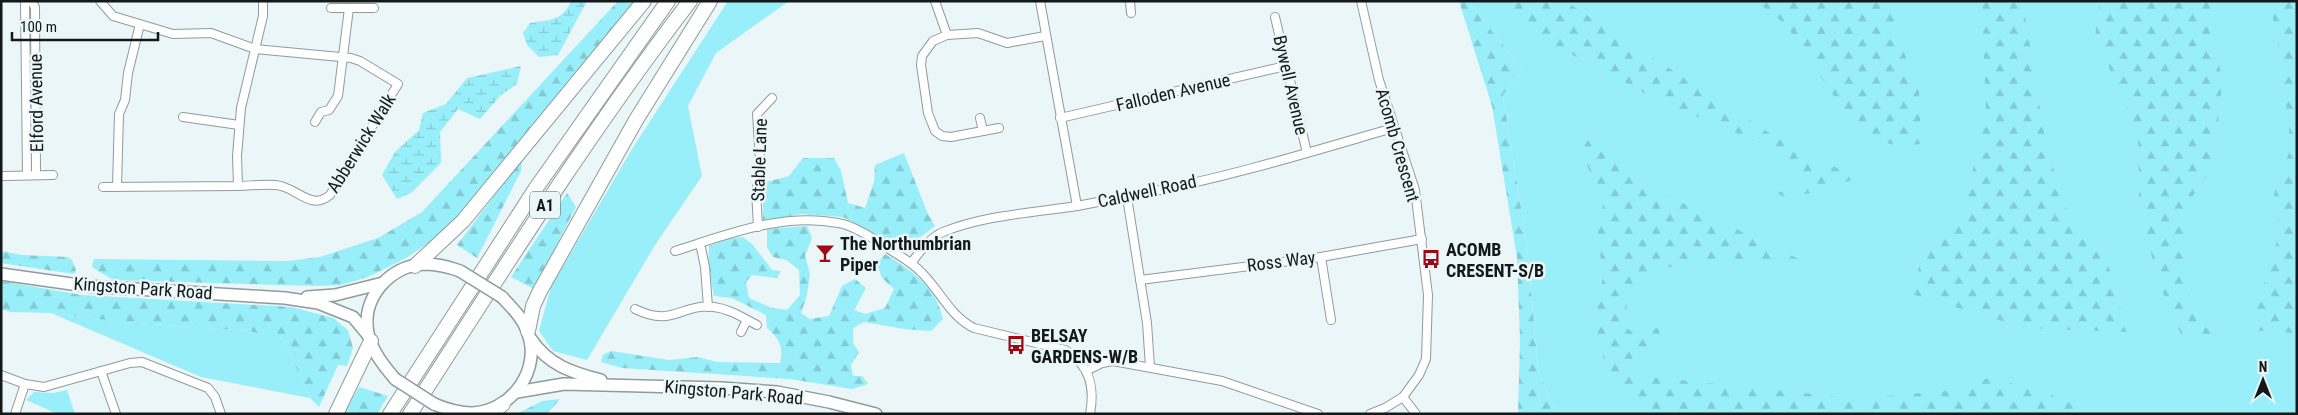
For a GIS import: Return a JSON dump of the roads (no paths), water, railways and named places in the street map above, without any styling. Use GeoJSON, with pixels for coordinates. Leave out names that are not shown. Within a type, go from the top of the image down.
{"type":"FeatureCollection","features":[{"type":"Feature","properties":{"kind":"highway"},"geometry":{"type":"LineString","coordinates":[[415,266],[463,220],[644,1]]}},
{"type":"Feature","properties":{"kind":"highway","name":"A1"},"geometry":{"type":"LineString","coordinates":[[390,414],[536,188],[668,1]]}},
{"type":"Feature","properties":{"kind":"highway","name":"A1"},"geometry":{"type":"LineString","coordinates":[[410,414],[555,191],[607,115],[690,1]]}},
{"type":"Feature","properties":{"kind":"highway","name":"A1"},"geometry":{"type":"LineString","coordinates":[[528,333],[534,306],[540,291],[636,120],[710,1]]}},
{"type":"Feature","properties":{"kind":"highway"},"geometry":{"type":"LineString","coordinates":[[336,414],[369,338]]}},
{"type":"Feature","properties":{"kind":"highway"},"geometry":{"type":"LineString","coordinates":[[490,414],[503,404]]}},
{"type":"Feature","properties":{"kind":"street","name":"Elford Avenue"},"geometry":{"type":"LineString","coordinates":[[25,1],[27,175]]}},
{"type":"Feature","properties":{"kind":"street","name":"Elford Avenue"},"geometry":{"type":"LineString","coordinates":[[31,1],[35,7],[36,175]]}},
{"type":"Feature","properties":{"kind":"street"},"geometry":{"type":"LineString","coordinates":[[100,1],[113,16],[173,34],[211,33],[255,49],[344,57]]}},
{"type":"Feature","properties":{"kind":"street"},"geometry":{"type":"LineString","coordinates":[[238,186],[239,125],[263,16],[263,1]]}},
{"type":"Feature","properties":{"kind":"street"},"geometry":{"type":"LineString","coordinates":[[935,1],[947,35]]}},
{"type":"Feature","properties":{"kind":"street"},"geometry":{"type":"LineString","coordinates":[[1040,1],[1077,206]]}},
{"type":"Feature","properties":{"kind":"street"},"geometry":{"type":"LineString","coordinates":[[1130,1],[1131,12]]}},
{"type":"Feature","properties":{"kind":"street","name":"Acomb Crescent"},"geometry":{"type":"LineString","coordinates":[[1361,1],[1379,80],[1393,128],[1415,190],[1428,295],[1426,358],[1419,375],[1402,397],[1385,408],[1370,414]]}},
{"type":"Feature","properties":{"kind":"street"},"geometry":{"type":"LineString","coordinates":[[331,8],[374,8]]}},
{"type":"Feature","properties":{"kind":"street"},"geometry":{"type":"LineString","coordinates":[[315,122],[321,112],[329,110],[338,96],[349,8]]}},
{"type":"Feature","properties":{"kind":"street","name":"Bywell Avenue"},"geometry":{"type":"LineString","coordinates":[[1275,17],[1307,153]]}},
{"type":"Feature","properties":{"kind":"street"},"geometry":{"type":"LineString","coordinates":[[118,187],[119,114],[125,100],[140,24]]}},
{"type":"Feature","properties":{"kind":"street"},"geometry":{"type":"LineString","coordinates":[[999,128],[951,137],[942,136],[935,131],[931,124],[921,65],[922,56],[933,41],[947,35],[978,33],[1007,43],[1045,36]]}},
{"type":"Feature","properties":{"kind":"street","name":"Abberwick Walk"},"geometry":{"type":"LineString","coordinates":[[103,187],[281,186],[315,202],[324,200],[330,195],[398,84],[360,61],[344,57]]}},
{"type":"Feature","properties":{"kind":"street","name":"Falloden Avenue"},"geometry":{"type":"LineString","coordinates":[[1060,118],[1286,66]]}},
{"type":"Feature","properties":{"kind":"street","name":"Stable Lane"},"geometry":{"type":"LineString","coordinates":[[758,227],[756,190],[761,174],[757,114],[772,98]]}},
{"type":"Feature","properties":{"kind":"street"},"geometry":{"type":"LineString","coordinates":[[183,117],[239,125]]}},
{"type":"Feature","properties":{"kind":"street"},"geometry":{"type":"LineString","coordinates":[[980,118],[983,131]]}},
{"type":"Feature","properties":{"kind":"street","name":"Caldwell Road"},"geometry":{"type":"LineString","coordinates":[[911,263],[929,241],[941,233],[967,224],[1010,214],[1077,206],[1127,197],[1307,153],[1393,128]]}},
{"type":"Feature","properties":{"kind":"street","name":"Elford Avenue"},"geometry":{"type":"LineString","coordinates":[[4,176],[53,175]]}},
{"type":"Feature","properties":{"kind":"street"},"geometry":{"type":"LineString","coordinates":[[1127,197],[1146,323],[1150,367]]}},
{"type":"Feature","properties":{"kind":"street"},"geometry":{"type":"LineString","coordinates":[[675,251],[758,227],[802,220],[840,223],[877,241],[911,263],[923,274],[955,315],[964,323],[974,328],[1064,350],[1076,358],[1086,371],[1092,388],[1090,414]]}},
{"type":"Feature","properties":{"kind":"street","name":"Ross Way"},"geometry":{"type":"LineString","coordinates":[[1140,280],[1321,257],[1422,240]]}},
{"type":"Feature","properties":{"kind":"street"},"geometry":{"type":"LineString","coordinates":[[700,243],[705,268],[708,307]]}},
{"type":"Feature","properties":{"kind":"street"},"geometry":{"type":"LineString","coordinates":[[1321,257],[1331,320]]}},
{"type":"Feature","properties":{"kind":"street"},"geometry":{"type":"LineString","coordinates":[[438,265],[460,271],[502,297],[520,317],[528,333],[531,360],[525,379],[517,392],[503,404],[490,410],[473,413],[459,412],[434,404],[395,379],[381,362],[369,338],[367,312],[371,300],[383,283],[415,266],[438,265]]}},
{"type":"Feature","properties":{"kind":"street","name":"Kingston Park Road"},"geometry":{"type":"LineString","coordinates":[[1,274],[86,286],[285,298],[318,303],[353,317],[369,338]]}},
{"type":"Feature","properties":{"kind":"street","name":"Kingston Park Road"},"geometry":{"type":"LineString","coordinates":[[285,298],[334,294],[383,283]]}},
{"type":"Feature","properties":{"kind":"street"},"geometry":{"type":"LineString","coordinates":[[635,310],[658,318],[708,307],[727,310],[757,325]]}},
{"type":"Feature","properties":{"kind":"street"},"geometry":{"type":"LineString","coordinates":[[741,332],[747,320]]}},
{"type":"Feature","properties":{"kind":"street","name":"Kingston Park Road"},"geometry":{"type":"LineString","coordinates":[[528,333],[538,349],[558,365],[587,377],[620,384]]}},
{"type":"Feature","properties":{"kind":"street"},"geometry":{"type":"LineString","coordinates":[[1086,371],[1102,363],[1113,361],[1150,367],[1222,381],[1318,414]]}},
{"type":"Feature","properties":{"kind":"street"},"geometry":{"type":"LineString","coordinates":[[1,375],[25,384],[44,386],[130,363],[142,362],[208,388],[215,397],[221,414]]}},
{"type":"Feature","properties":{"kind":"street"},"geometry":{"type":"LineString","coordinates":[[101,371],[116,414]]}},
{"type":"Feature","properties":{"kind":"street"},"geometry":{"type":"LineString","coordinates":[[15,414],[25,384]]}},
{"type":"Feature","properties":{"kind":"street","name":"Kingston Park Road"},"geometry":{"type":"LineString","coordinates":[[517,392],[564,384],[620,384],[777,392],[829,402],[876,414]]}},
{"type":"Feature","properties":{"kind":"street"},"geometry":{"type":"LineString","coordinates":[[1402,397],[1416,414]]}},
{"type":"Feature","properties":{"kind":"place","name":"The Northumbrian Piper"},"geometry":{"type":"Point","coordinates":[825,253]}},
{"type":"Feature","properties":{"kind":"place","name":"ACOMB CRESENT-S/B"},"geometry":{"type":"Point","coordinates":[1431,259]}},
{"type":"Feature","properties":{"kind":"place","name":"BELSAY GARDENS-W/B"},"geometry":{"type":"Point","coordinates":[1016,345]}}]}
